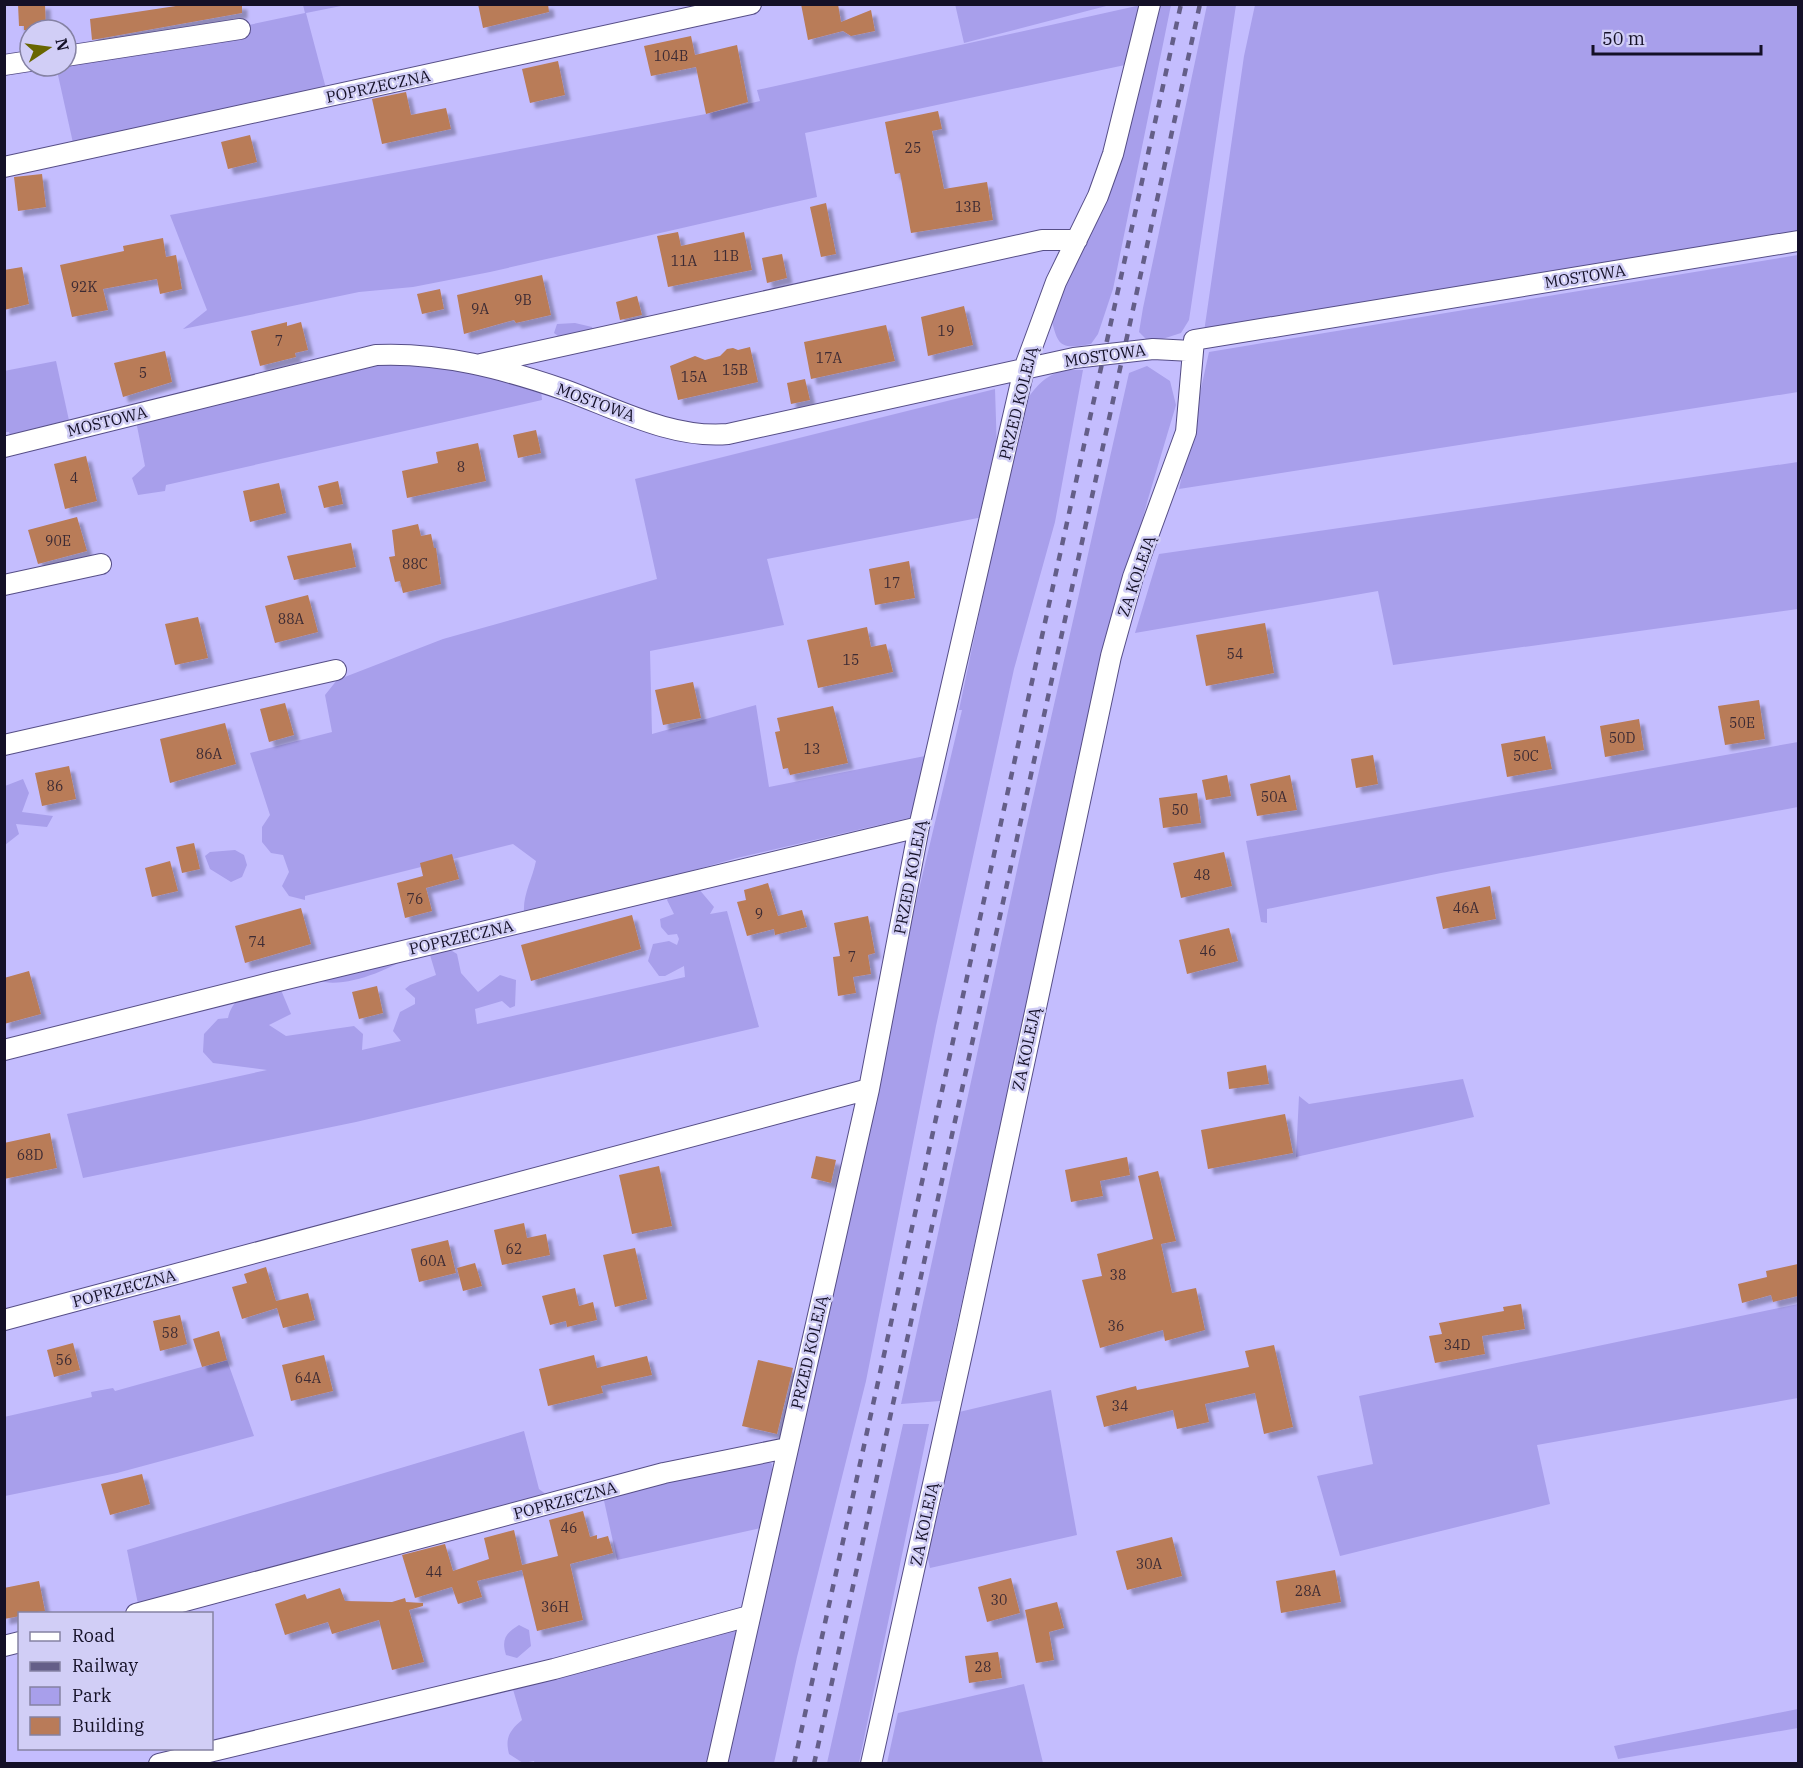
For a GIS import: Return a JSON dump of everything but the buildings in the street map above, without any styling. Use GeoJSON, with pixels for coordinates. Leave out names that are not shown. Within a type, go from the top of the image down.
{"type":"FeatureCollection","features":[{"type":"Feature","properties":{"kind":"street","name":"POPRZECZNA"},"geometry":{"type":"LineString","coordinates":[[4,167],[751,4]]}},
{"type":"Feature","properties":{"kind":"street","name":"PRZED KOLEJĄ"},"geometry":{"type":"LineString","coordinates":[[717,1764],[869,1089],[919,827],[1024,369],[1056,282],[1098,196],[1113,154],[1150,4]]}},
{"type":"Feature","properties":{"kind":"street"},"geometry":{"type":"LineString","coordinates":[[78,54],[240,29]]}},
{"type":"Feature","properties":{"kind":"street"},"geometry":{"type":"LineString","coordinates":[[478,364],[1042,240],[1077,240]]}},
{"type":"Feature","properties":{"kind":"street","name":"MOSTOWA"},"geometry":{"type":"LineString","coordinates":[[4,447],[376,355],[432,355],[478,364],[563,390],[669,428],[709,435],[728,434],[1074,358],[1193,345],[1798,241]]}},
{"type":"Feature","properties":{"kind":"street","name":"ZA KOLEJĄ"},"geometry":{"type":"LineString","coordinates":[[871,1764],[967,1331],[1111,656],[1133,577],[1186,432],[1193,345]]}},
{"type":"Feature","properties":{"kind":"street"},"geometry":{"type":"LineString","coordinates":[[4,585],[101,564]]}},
{"type":"Feature","properties":{"kind":"street"},"geometry":{"type":"LineString","coordinates":[[4,745],[336,670]]}},
{"type":"Feature","properties":{"kind":"street","name":"POPRZECZNA"},"geometry":{"type":"LineString","coordinates":[[4,1050],[274,982],[919,827]]}},
{"type":"Feature","properties":{"kind":"street","name":"POPRZECZNA"},"geometry":{"type":"LineString","coordinates":[[4,1320],[869,1089]]}},
{"type":"Feature","properties":{"kind":"street","name":"POPRZECZNA"},"geometry":{"type":"LineString","coordinates":[[143,1612],[664,1473],[787,1448]]}},
{"type":"Feature","properties":{"kind":"street"},"geometry":{"type":"LineString","coordinates":[[159,1764],[543,1672],[749,1616]]}},
{"type":"Feature","properties":{"kind":"green space"},"geometry":{"type":"Polygon","coordinates":[[[955,4],[1110,4],[1110,5],[964,43],[955,4]]]}},
{"type":"Feature","properties":{"kind":"green space"},"geometry":{"type":"Polygon","coordinates":[[[303,5],[346,5],[306,13],[328,96],[75,152],[59,78],[78,78],[78,61],[305,13],[303,5]]]}},
{"type":"Feature","properties":{"kind":"green space"},"geometry":{"type":"Polygon","coordinates":[[[1141,5],[1125,65],[805,133],[817,197],[490,272],[413,287],[359,292],[183,329],[207,310],[170,215],[706,114],[760,101],[757,90],[1141,5]]]}},
{"type":"Feature","properties":{"kind":"green space"},"geometry":{"type":"Polygon","coordinates":[[[1158,5],[1171,5],[1113,289],[1098,334],[1091,344],[1067,346],[1062,344],[1056,335],[1051,317],[1158,5]]]}},
{"type":"Feature","properties":{"kind":"green space"},"geometry":{"type":"Polygon","coordinates":[[[1207,5],[1236,5],[1189,320],[1181,333],[1150,343],[1139,332],[1143,308],[1207,5]]]}},
{"type":"Feature","properties":{"kind":"green space"},"geometry":{"type":"Polygon","coordinates":[[[1255,5],[1798,5],[1798,231],[1204,332],[1244,56],[1255,5]]]}},
{"type":"Feature","properties":{"kind":"green space"},"geometry":{"type":"Polygon","coordinates":[[[1798,255],[1798,392],[1179,489],[1209,352],[1798,255]]]}},
{"type":"Feature","properties":{"kind":"green space"},"geometry":{"type":"Polygon","coordinates":[[[575,323],[592,327],[593,334],[562,339],[554,333],[557,324],[575,323]]]}},
{"type":"Feature","properties":{"kind":"green space"},"geometry":{"type":"Polygon","coordinates":[[[404,359],[461,368],[541,389],[542,400],[166,485],[165,491],[138,495],[132,478],[145,466],[136,421],[348,366],[404,359]]]}},
{"type":"Feature","properties":{"kind":"green space"},"geometry":{"type":"Polygon","coordinates":[[[56,361],[70,425],[11,439],[9,432],[5,432],[4,371],[56,361]]]}},
{"type":"Feature","properties":{"kind":"green space"},"geometry":{"type":"Polygon","coordinates":[[[1147,366],[1170,381],[1176,405],[1148,499],[1076,768],[1046,918],[940,1401],[901,1404],[1025,833],[1129,373],[1147,366]]]}},
{"type":"Feature","properties":{"kind":"green space"},"geometry":{"type":"Polygon","coordinates":[[[1065,370],[1083,370],[1055,522],[1014,669],[936,1026],[866,1381],[797,1657],[774,1763],[725,1764],[909,931],[962,710],[959,710],[1023,405],[1046,379],[1065,370]]]}},
{"type":"Feature","properties":{"kind":"green space"},"geometry":{"type":"Polygon","coordinates":[[[995,389],[997,451],[983,517],[767,559],[784,625],[650,651],[652,734],[756,705],[769,787],[925,756],[913,817],[737,858],[635,887],[524,912],[526,893],[536,861],[513,844],[305,896],[305,900],[289,896],[282,886],[289,872],[283,855],[271,853],[262,842],[262,827],[270,815],[250,753],[332,732],[325,695],[337,680],[443,639],[657,579],[635,479],[995,389]]]}},
{"type":"Feature","properties":{"kind":"green space"},"geometry":{"type":"Polygon","coordinates":[[[1798,462],[1798,609],[1393,665],[1378,591],[1135,633],[1159,554],[1798,462]]]}},
{"type":"Feature","properties":{"kind":"green space"},"geometry":{"type":"Polygon","coordinates":[[[1798,742],[1798,807],[1441,873],[1267,909],[1267,923],[1261,922],[1246,841],[1798,742]]]}},
{"type":"Feature","properties":{"kind":"green space"},"geometry":{"type":"Polygon","coordinates":[[[23,779],[29,793],[22,812],[53,816],[47,827],[16,824],[19,834],[5,845],[5,786],[23,779]]]}},
{"type":"Feature","properties":{"kind":"green space"},"geometry":{"type":"Polygon","coordinates":[[[235,850],[244,855],[247,865],[242,877],[231,882],[210,869],[205,856],[210,852],[235,850]]]}},
{"type":"Feature","properties":{"kind":"green space"},"geometry":{"type":"Polygon","coordinates":[[[698,888],[714,907],[710,914],[727,911],[759,1027],[356,1122],[83,1178],[67,1114],[267,1070],[213,1063],[203,1052],[204,1034],[218,1019],[228,1018],[231,1009],[241,998],[255,993],[281,990],[291,1014],[269,1025],[286,1036],[354,1026],[363,1034],[362,1050],[401,1041],[393,1031],[400,1012],[415,1004],[415,998],[405,989],[436,975],[430,955],[444,946],[457,954],[461,973],[478,992],[500,975],[516,980],[515,1006],[510,1008],[502,1001],[475,1009],[477,1024],[685,977],[684,966],[665,976],[659,976],[648,961],[653,944],[669,941],[677,945],[679,939],[677,934],[668,935],[661,927],[660,919],[674,914],[667,900],[671,892],[698,888]]]}},
{"type":"Feature","properties":{"kind":"green space"},"geometry":{"type":"Polygon","coordinates":[[[412,955],[366,977],[339,982],[316,980],[412,955]]]}},
{"type":"Feature","properties":{"kind":"green space"},"geometry":{"type":"Polygon","coordinates":[[[1463,1079],[1474,1117],[1296,1157],[1299,1096],[1309,1104],[1463,1079]]]}},
{"type":"Feature","properties":{"kind":"green space"},"geometry":{"type":"Polygon","coordinates":[[[1798,1304],[1798,1398],[1537,1445],[1550,1504],[1340,1556],[1317,1476],[1373,1464],[1359,1396],[1798,1304]]]}},
{"type":"Feature","properties":{"kind":"green space"},"geometry":{"type":"Polygon","coordinates":[[[227,1360],[254,1436],[117,1473],[5,1496],[4,1417],[92,1397],[91,1392],[113,1388],[115,1391],[227,1360]]]}},
{"type":"Feature","properties":{"kind":"green space"},"geometry":{"type":"Polygon","coordinates":[[[1051,1390],[1077,1535],[930,1568],[927,1555],[941,1501],[955,1413],[1051,1390]]]}},
{"type":"Feature","properties":{"kind":"green space"},"geometry":{"type":"Polygon","coordinates":[[[903,1424],[929,1424],[859,1763],[827,1763],[903,1424]]]}},
{"type":"Feature","properties":{"kind":"green space"},"geometry":{"type":"Polygon","coordinates":[[[524,1431],[539,1489],[547,1495],[138,1604],[127,1550],[524,1431]]]}},
{"type":"Feature","properties":{"kind":"green space"},"geometry":{"type":"Polygon","coordinates":[[[764,1459],[772,1464],[772,1481],[761,1528],[617,1560],[603,1496],[764,1459]]]}},
{"type":"Feature","properties":{"kind":"green space"},"geometry":{"type":"Polygon","coordinates":[[[738,1623],[736,1645],[710,1764],[535,1764],[534,1761],[523,1763],[509,1754],[509,1735],[522,1720],[512,1686],[738,1623]]]}},
{"type":"Feature","properties":{"kind":"green space"},"geometry":{"type":"Polygon","coordinates":[[[519,1625],[529,1630],[531,1646],[517,1658],[506,1655],[504,1641],[508,1634],[519,1625]]]}},
{"type":"Feature","properties":{"kind":"green space"},"geometry":{"type":"Polygon","coordinates":[[[1024,1684],[1043,1763],[887,1763],[898,1713],[1024,1684]]]}},
{"type":"Feature","properties":{"kind":"green space"},"geometry":{"type":"Polygon","coordinates":[[[1798,1709],[1798,1728],[1618,1759],[1614,1746],[1798,1709]]]}},
{"type":"Feature","properties":{"kind":"railway"},"geometry":{"type":"LineString","coordinates":[[794,1764],[1181,4]]}},
{"type":"Feature","properties":{"kind":"railway"},"geometry":{"type":"LineString","coordinates":[[814,1764],[1200,4]]}}]}
